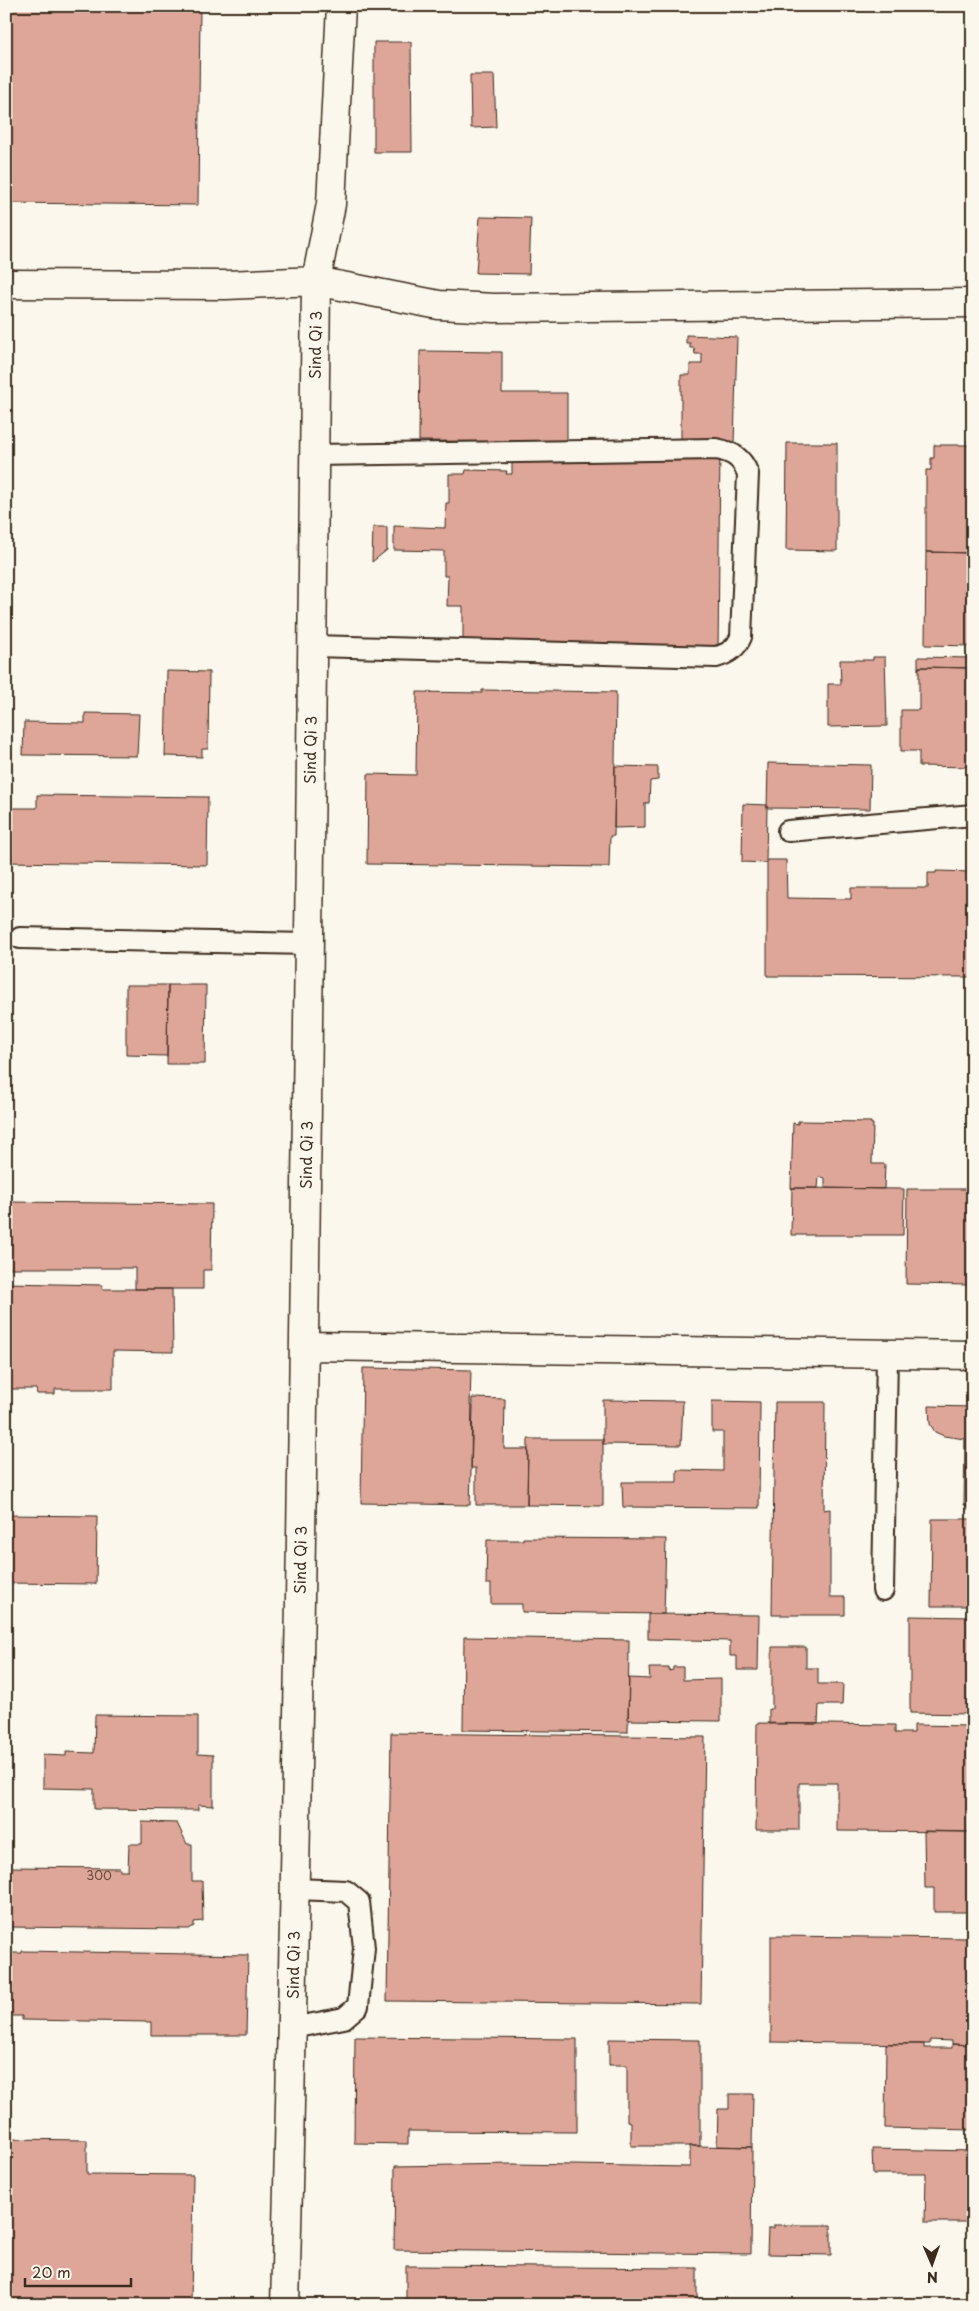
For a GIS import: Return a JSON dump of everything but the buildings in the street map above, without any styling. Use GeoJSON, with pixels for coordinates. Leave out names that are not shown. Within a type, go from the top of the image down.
{"type":"FeatureCollection","features":[{"type":"Feature","properties":{"kind":"street","name":"Sind Qi 3"},"geometry":{"type":"LineString","coordinates":[[285,2305],[295,1889],[304,1346],[316,281],[331,204],[341,6]]}},
{"type":"Feature","properties":{"kind":"street"},"geometry":{"type":"LineString","coordinates":[[6,284],[243,285],[316,281],[439,305],[494,308],[973,303]]}},
{"type":"Feature","properties":{"kind":"street"},"geometry":{"type":"LineString","coordinates":[[304,1346],[973,1355]]}},
{"type":"Feature","properties":{"kind":"lane"},"geometry":{"type":"LineString","coordinates":[[312,646],[716,657],[726,654],[733,649],[741,637],[748,474],[745,464],[738,457],[727,451],[716,449],[314,454]]}},
{"type":"Feature","properties":{"kind":"lane"},"geometry":{"type":"LineString","coordinates":[[788,831],[973,815]]}},
{"type":"Feature","properties":{"kind":"lane"},"geometry":{"type":"LineString","coordinates":[[20,938],[309,944]]}},
{"type":"Feature","properties":{"kind":"lane"},"geometry":{"type":"LineString","coordinates":[[883,1590],[887,1354]]}},
{"type":"Feature","properties":{"kind":"lane"},"geometry":{"type":"LineString","coordinates":[[292,2028],[344,2018],[358,2006],[364,1948],[359,1902],[346,1891],[295,1889]]}}]}
